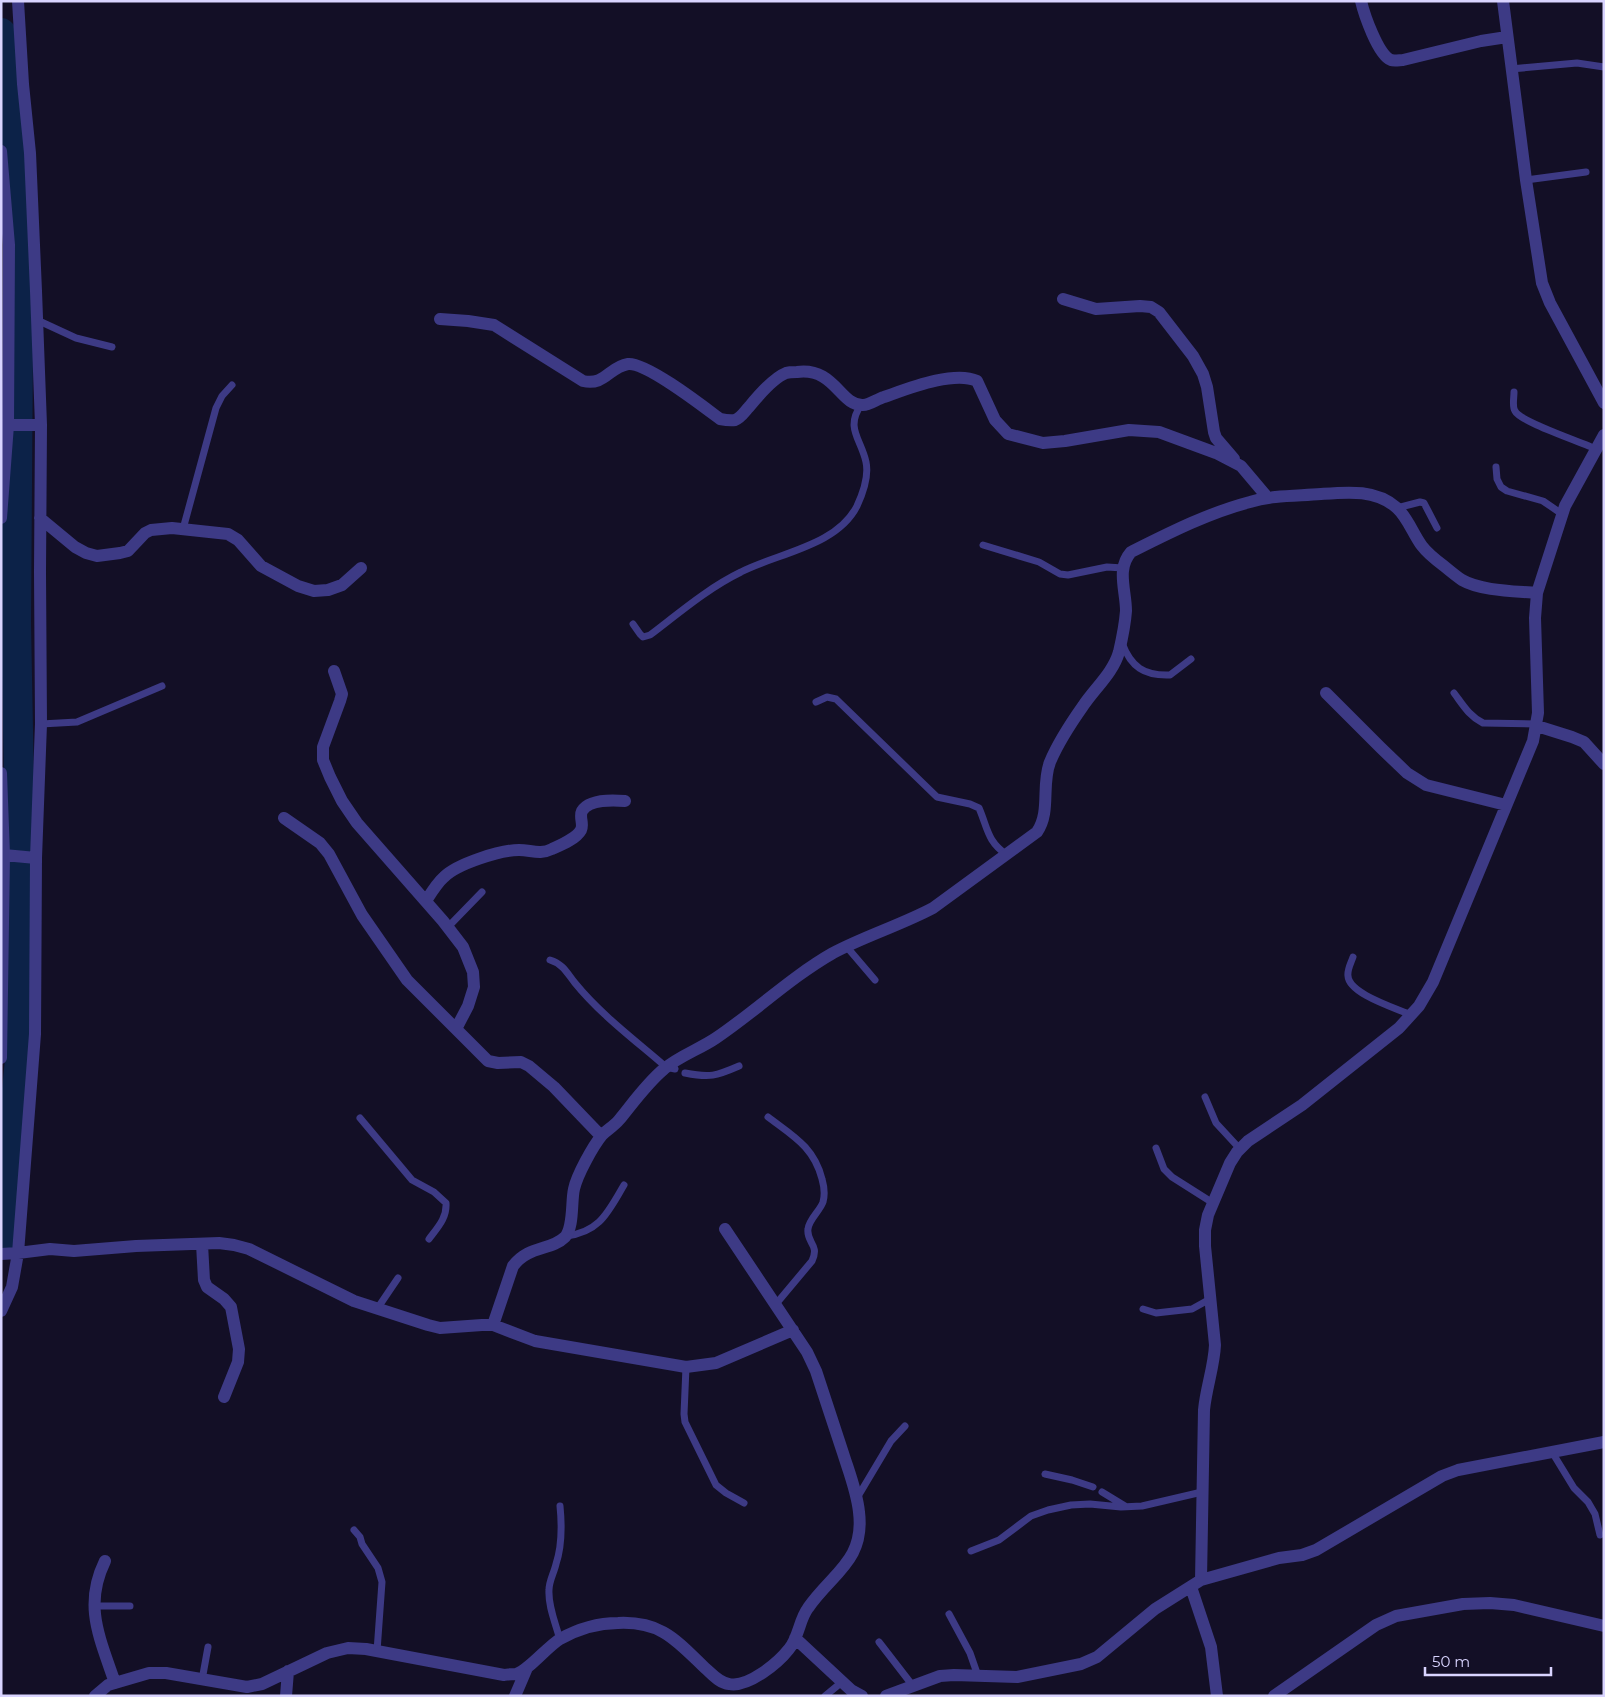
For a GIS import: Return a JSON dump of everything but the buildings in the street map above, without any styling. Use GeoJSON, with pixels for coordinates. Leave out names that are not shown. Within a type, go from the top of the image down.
{"type":"FeatureCollection","features":[{"type":"Feature","properties":{"kind":"street"},"geometry":{"type":"LineString","coordinates":[[1,1311],[12,1287],[8,1254],[35,1034],[33,858],[41,724],[37,320],[30,152],[23,84],[18,1]]}},
{"type":"Feature","properties":{"kind":"street"},"geometry":{"type":"LineString","coordinates":[[1361,1],[1368,24],[1384,54],[1391,60],[1403,60],[1481,41],[1507,37]]}},
{"type":"Feature","properties":{"kind":"street"},"geometry":{"type":"LineString","coordinates":[[1503,1],[1526,180],[1542,283],[1550,303],[1604,403]]}},
{"type":"Feature","properties":{"kind":"street"},"geometry":{"type":"LineString","coordinates":[[1,151],[10,245],[10,425],[1,518]]}},
{"type":"Feature","properties":{"kind":"street"},"geometry":{"type":"LineString","coordinates":[[1063,300],[1096,309],[1140,306],[1151,307],[1159,312],[1203,374],[1216,438],[1268,498]]}},
{"type":"Feature","properties":{"kind":"street"},"geometry":{"type":"LineString","coordinates":[[440,319],[475,322],[494,326],[583,381],[603,380],[621,366],[635,364],[672,384],[720,419],[734,420],[740,417],[767,386],[785,374],[804,371],[817,372],[828,379],[846,397],[861,405],[932,382],[959,377],[977,381],[995,420],[1008,434],[1043,443],[1129,430],[1159,432],[1216,453],[1241,466]]}},
{"type":"Feature","properties":{"kind":"street"},"geometry":{"type":"LineString","coordinates":[[10,425],[37,425]]}},
{"type":"Feature","properties":{"kind":"street"},"geometry":{"type":"LineString","coordinates":[[1214,1692],[1211,1647],[1196,1584],[1202,1492],[1204,1410],[1215,1345],[1205,1246],[1205,1230],[1208,1215],[1230,1163],[1240,1149],[1248,1141],[1302,1105],[1399,1028],[1420,1006],[1433,982],[1533,741],[1538,713],[1534,618],[1537,593],[1562,514],[1604,435]]}},
{"type":"Feature","properties":{"kind":"street"},"geometry":{"type":"LineString","coordinates":[[493,1325],[513,1266],[518,1259],[526,1254],[559,1241],[566,1236],[570,1227],[574,1186],[592,1150],[601,1136],[616,1122],[657,1075],[716,1038],[812,966],[846,946],[910,920],[933,908],[1037,832],[1042,824],[1047,774],[1050,763],[1083,706],[1110,671],[1119,653],[1126,608],[1123,568],[1126,558],[1131,552],[1182,526],[1249,502],[1268,498],[1346,492],[1364,493],[1382,498],[1397,508],[1426,551],[1463,580],[1488,588],[1537,593]]}},
{"type":"Feature","properties":{"kind":"street"},"geometry":{"type":"LineString","coordinates":[[40,518],[75,547],[97,556],[128,551],[145,533],[151,530],[172,528],[228,534],[234,536],[261,566],[298,586],[314,591],[328,590],[342,585],[361,568]]}},
{"type":"Feature","properties":{"kind":"street"},"geometry":{"type":"LineString","coordinates":[[334,671],[342,694],[323,747],[324,760],[342,801],[357,823],[426,901],[463,947],[473,972],[474,987],[468,1006],[456,1029]]}},
{"type":"Feature","properties":{"kind":"street"},"geometry":{"type":"LineString","coordinates":[[1326,693],[1407,773],[1426,785],[1506,805]]}},
{"type":"Feature","properties":{"kind":"street"},"geometry":{"type":"LineString","coordinates":[[1537,725],[1584,742],[1604,764]]}},
{"type":"Feature","properties":{"kind":"street"},"geometry":{"type":"LineString","coordinates":[[1,773],[6,855],[1,1058]]}},
{"type":"Feature","properties":{"kind":"street"},"geometry":{"type":"LineString","coordinates":[[426,901],[443,877],[456,867],[518,850],[542,852],[550,850],[580,832],[582,826],[581,813],[584,809],[602,800],[625,801]]}},
{"type":"Feature","properties":{"kind":"street"},"geometry":{"type":"LineString","coordinates":[[284,818],[320,843],[330,854],[362,915],[407,980],[488,1061],[498,1063],[521,1062],[530,1066],[554,1087],[601,1136]]}},
{"type":"Feature","properties":{"kind":"street"},"geometry":{"type":"LineString","coordinates":[[6,855],[33,858]]}},
{"type":"Feature","properties":{"kind":"street"},"geometry":{"type":"LineString","coordinates":[[515,1696],[527,1668],[538,1656],[560,1640],[587,1627],[618,1623],[648,1625],[673,1636],[718,1680],[730,1685],[744,1683],[758,1677],[789,1649],[809,1606],[845,1566],[854,1551],[859,1534],[859,1512],[816,1371],[793,1330],[724,1229]]}},
{"type":"Feature","properties":{"kind":"street"},"geometry":{"type":"LineString","coordinates":[[8,1254],[50,1249],[74,1251],[136,1246],[219,1243],[234,1245],[249,1249],[354,1301],[428,1325],[440,1328],[482,1324],[493,1325],[535,1341],[686,1367],[716,1363],[793,1330]]}},
{"type":"Feature","properties":{"kind":"street"},"geometry":{"type":"LineString","coordinates":[[202,1244],[204,1280],[207,1287],[224,1299],[231,1307],[239,1349],[238,1362],[224,1398]]}},
{"type":"Feature","properties":{"kind":"street"},"geometry":{"type":"LineString","coordinates":[[886,1696],[940,1676],[1017,1677],[1081,1664],[1097,1658],[1155,1609],[1196,1584],[1279,1558],[1302,1555],[1316,1550],[1442,1476],[1458,1470],[1604,1442]]}},
{"type":"Feature","properties":{"kind":"street"},"geometry":{"type":"LineString","coordinates":[[105,1561],[98,1577],[94,1595],[94,1616],[115,1683]]}},
{"type":"Feature","properties":{"kind":"street"},"geometry":{"type":"LineString","coordinates":[[1274,1696],[1376,1625],[1396,1616],[1463,1604],[1490,1603],[1514,1605],[1604,1626]]}},
{"type":"Feature","properties":{"kind":"street"},"geometry":{"type":"LineString","coordinates":[[795,1638],[851,1690],[862,1696]]}},
{"type":"Feature","properties":{"kind":"street"},"geometry":{"type":"LineString","coordinates":[[95,1696],[108,1685],[149,1673],[166,1673],[247,1686],[262,1684],[327,1653],[348,1648],[377,1651],[504,1674],[517,1673],[527,1668]]}},
{"type":"Feature","properties":{"kind":"street"},"geometry":{"type":"LineString","coordinates":[[286,1696],[288,1671]]}},
{"type":"Feature","properties":{"kind":"lane"},"geometry":{"type":"LineString","coordinates":[[1511,69],[1577,63],[1604,67]]}},
{"type":"Feature","properties":{"kind":"lane"},"geometry":{"type":"LineString","coordinates":[[1526,180],[1586,172]]}},
{"type":"Feature","properties":{"kind":"lane"},"geometry":{"type":"LineString","coordinates":[[37,320],[76,338],[112,347]]}},
{"type":"Feature","properties":{"kind":"lane"},"geometry":{"type":"LineString","coordinates":[[183,529],[216,408],[222,396],[232,385]]}},
{"type":"Feature","properties":{"kind":"lane"},"geometry":{"type":"LineString","coordinates":[[1514,392],[1513,410],[1517,415],[1596,449]]}},
{"type":"Feature","properties":{"kind":"lane"},"geometry":{"type":"LineString","coordinates":[[633,624],[644,637],[650,635],[714,587],[741,572],[818,541],[834,533],[846,522],[857,506],[866,481],[866,462],[855,432],[854,422],[856,413],[861,405]]}},
{"type":"Feature","properties":{"kind":"lane"},"geometry":{"type":"LineString","coordinates":[[1496,467],[1497,479],[1501,487],[1543,501],[1562,514]]}},
{"type":"Feature","properties":{"kind":"lane"},"geometry":{"type":"LineString","coordinates":[[1397,508],[1420,502],[1424,503],[1437,528]]}},
{"type":"Feature","properties":{"kind":"lane"},"geometry":{"type":"LineString","coordinates":[[983,545],[1039,562],[1060,574],[1068,575],[1107,567],[1123,568]]}},
{"type":"Feature","properties":{"kind":"lane"},"geometry":{"type":"LineString","coordinates":[[1121,640],[1130,661],[1137,667],[1152,674],[1170,675],[1191,659]]}},
{"type":"Feature","properties":{"kind":"lane"},"geometry":{"type":"LineString","coordinates":[[41,724],[77,722],[162,686]]}},
{"type":"Feature","properties":{"kind":"lane"},"geometry":{"type":"LineString","coordinates":[[1454,693],[1469,713],[1482,723],[1537,725]]}},
{"type":"Feature","properties":{"kind":"lane"},"geometry":{"type":"LineString","coordinates":[[816,702],[827,697],[842,703],[937,797],[970,804],[979,808],[988,835],[998,848],[1008,855]]}},
{"type":"Feature","properties":{"kind":"lane"},"geometry":{"type":"LineString","coordinates":[[448,927],[482,892]]}},
{"type":"Feature","properties":{"kind":"lane"},"geometry":{"type":"LineString","coordinates":[[846,946],[875,980]]}},
{"type":"Feature","properties":{"kind":"lane"},"geometry":{"type":"LineString","coordinates":[[1353,957],[1348,974],[1351,986],[1365,996],[1411,1015]]}},
{"type":"Feature","properties":{"kind":"lane"},"geometry":{"type":"LineString","coordinates":[[550,960],[562,966],[605,1015],[670,1068]]}},
{"type":"Feature","properties":{"kind":"lane"},"geometry":{"type":"LineString","coordinates":[[685,1073],[714,1076],[739,1066]]}},
{"type":"Feature","properties":{"kind":"lane"},"geometry":{"type":"LineString","coordinates":[[1205,1097],[1216,1123],[1240,1149]]}},
{"type":"Feature","properties":{"kind":"lane"},"geometry":{"type":"LineString","coordinates":[[768,1117],[812,1152],[819,1165],[824,1185],[822,1204],[808,1226],[807,1233],[815,1247],[815,1254],[812,1261],[776,1304]]}},
{"type":"Feature","properties":{"kind":"lane"},"geometry":{"type":"LineString","coordinates":[[360,1118],[412,1180],[434,1192],[446,1203],[447,1212],[429,1239]]}},
{"type":"Feature","properties":{"kind":"lane"},"geometry":{"type":"LineString","coordinates":[[1156,1148],[1164,1169],[1172,1177],[1213,1203]]}},
{"type":"Feature","properties":{"kind":"lane"},"geometry":{"type":"LineString","coordinates":[[566,1236],[588,1231],[598,1224],[624,1186]]}},
{"type":"Feature","properties":{"kind":"lane"},"geometry":{"type":"LineString","coordinates":[[377,1309],[398,1278]]}},
{"type":"Feature","properties":{"kind":"lane"},"geometry":{"type":"LineString","coordinates":[[1143,1309],[1156,1313],[1192,1309],[1210,1299]]}},
{"type":"Feature","properties":{"kind":"lane"},"geometry":{"type":"LineString","coordinates":[[686,1367],[685,1422],[716,1485],[744,1503]]}},
{"type":"Feature","properties":{"kind":"lane"},"geometry":{"type":"LineString","coordinates":[[856,1498],[891,1441],[905,1426]]}},
{"type":"Feature","properties":{"kind":"lane"},"geometry":{"type":"LineString","coordinates":[[1552,1452],[1574,1488],[1588,1502],[1595,1514],[1600,1535]]}},
{"type":"Feature","properties":{"kind":"lane"},"geometry":{"type":"LineString","coordinates":[[1045,1474],[1094,1486]]}},
{"type":"Feature","properties":{"kind":"lane"},"geometry":{"type":"LineString","coordinates":[[1102,1492],[1126,1507]]}},
{"type":"Feature","properties":{"kind":"lane"},"geometry":{"type":"LineString","coordinates":[[971,1551],[999,1540],[1032,1516],[1048,1510],[1080,1504],[1126,1507],[1142,1506],[1202,1492]]}},
{"type":"Feature","properties":{"kind":"lane"},"geometry":{"type":"LineString","coordinates":[[560,1506],[562,1530],[560,1548],[550,1581],[549,1591],[551,1607],[560,1640]]}},
{"type":"Feature","properties":{"kind":"lane"},"geometry":{"type":"LineString","coordinates":[[354,1530],[378,1568],[382,1582],[377,1651]]}},
{"type":"Feature","properties":{"kind":"lane"},"geometry":{"type":"LineString","coordinates":[[94,1606],[130,1606]]}},
{"type":"Feature","properties":{"kind":"lane"},"geometry":{"type":"LineString","coordinates":[[949,1614],[970,1653],[978,1676]]}},
{"type":"Feature","properties":{"kind":"lane"},"geometry":{"type":"LineString","coordinates":[[879,1642],[913,1686]]}},
{"type":"Feature","properties":{"kind":"lane"},"geometry":{"type":"LineString","coordinates":[[202,1680],[208,1647]]}},
{"type":"Feature","properties":{"kind":"lane"},"geometry":{"type":"LineString","coordinates":[[825,1696],[842,1682]]}},
{"type":"Feature","properties":{"kind":"waterway"},"geometry":{"type":"LineString","coordinates":[[1,33],[19,211],[16,623],[22,943],[22,1041],[1,1243]]}}]}
